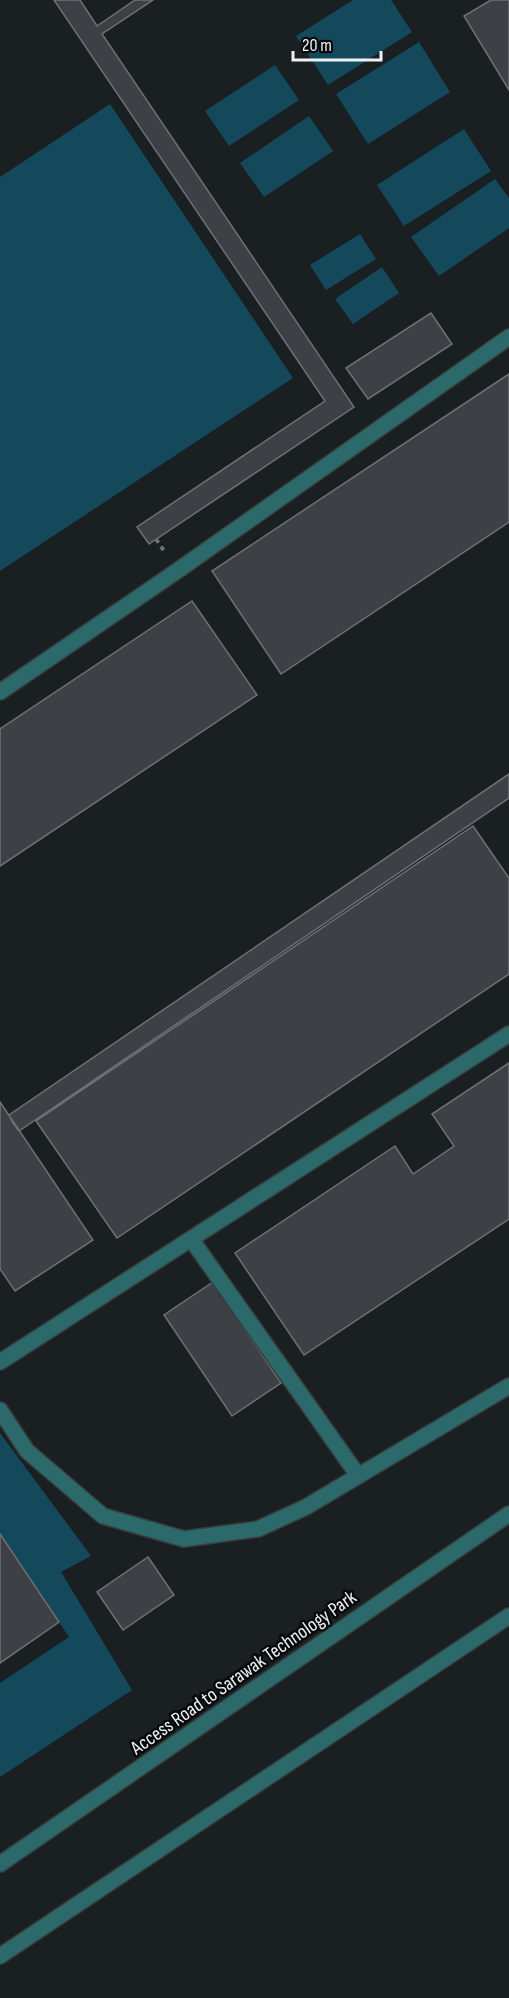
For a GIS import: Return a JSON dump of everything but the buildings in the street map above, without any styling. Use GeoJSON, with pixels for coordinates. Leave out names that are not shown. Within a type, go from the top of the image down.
{"type":"FeatureCollection","features":[{"type":"Feature","properties":{"kind":"street"},"geometry":{"type":"LineString","coordinates":[[0,692],[177,571],[509,337]]}},
{"type":"Feature","properties":{"kind":"street"},"geometry":{"type":"LineString","coordinates":[[0,1362],[509,1034]]}},
{"type":"Feature","properties":{"kind":"street"},"geometry":{"type":"LineString","coordinates":[[191,1239],[357,1474]]}},
{"type":"Feature","properties":{"kind":"street"},"geometry":{"type":"LineString","coordinates":[[0,1410],[27,1451],[103,1516],[184,1539],[258,1529],[306,1507],[357,1474],[509,1386]]}},
{"type":"Feature","properties":{"kind":"street","name":"Access Road to Sarawak Technology Park"},"geometry":{"type":"LineString","coordinates":[[0,1864],[509,1514]]}},
{"type":"Feature","properties":{"kind":"street"},"geometry":{"type":"LineString","coordinates":[[0,1956],[509,1616]]}},
{"type":"Feature","properties":{"kind":"shaded area"},"geometry":{"type":"Polygon","coordinates":[[[353,0],[391,0],[412,32],[328,85],[296,36],[353,0]]]}},
{"type":"Feature","properties":{"kind":"shaded area"},"geometry":{"type":"Polygon","coordinates":[[[419,42],[450,92],[368,144],[336,94],[419,42]]]}},
{"type":"Feature","properties":{"kind":"shaded area"},"geometry":{"type":"Polygon","coordinates":[[[275,65],[299,100],[229,146],[205,111],[275,65]]]}},
{"type":"Feature","properties":{"kind":"shaded area"},"geometry":{"type":"Polygon","coordinates":[[[110,104],[293,378],[0,571],[0,177],[110,104]]]}},
{"type":"Feature","properties":{"kind":"shaded area"},"geometry":{"type":"Polygon","coordinates":[[[309,116],[333,151],[264,197],[240,163],[309,116]]]}},
{"type":"Feature","properties":{"kind":"shaded area"},"geometry":{"type":"Polygon","coordinates":[[[464,129],[491,171],[404,226],[377,185],[464,129]]]}},
{"type":"Feature","properties":{"kind":"shaded area"},"geometry":{"type":"Polygon","coordinates":[[[495,179],[509,198],[509,228],[439,276],[411,237],[495,179]]]}},
{"type":"Feature","properties":{"kind":"shaded area"},"geometry":{"type":"Polygon","coordinates":[[[360,234],[376,259],[326,290],[310,265],[360,234]]]}},
{"type":"Feature","properties":{"kind":"shaded area"},"geometry":{"type":"Polygon","coordinates":[[[382,267],[399,293],[353,324],[335,299],[382,267]]]}},
{"type":"Feature","properties":{"kind":"shaded area"},"geometry":{"type":"Polygon","coordinates":[[[0,1433],[91,1556],[61,1572],[132,1690],[0,1777],[0,1683],[69,1637],[0,1534],[0,1433]]]}}]}
